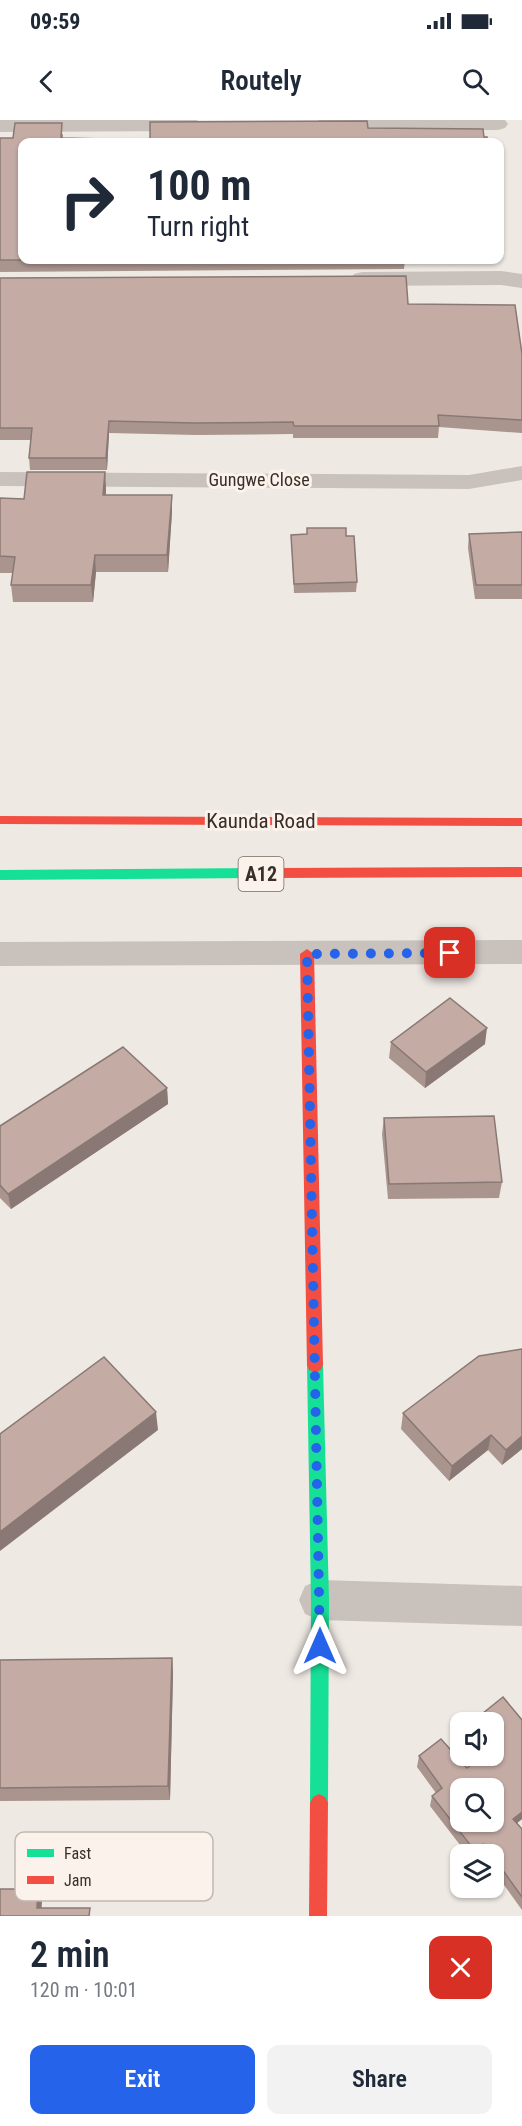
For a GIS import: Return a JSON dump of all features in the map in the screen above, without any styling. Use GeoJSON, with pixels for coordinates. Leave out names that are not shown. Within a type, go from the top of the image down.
{"type":"FeatureCollection","features":[{"type":"Feature","properties":{"kind":"main road","name":"Kaunda Road"},"geometry":{"type":"LineString","coordinates":[[0,820],[522,822]]}},
{"type":"Feature","properties":{"kind":"main road","name":"A12"},"geometry":{"type":"LineString","coordinates":[[0,875],[522,872]]}},
{"type":"Feature","properties":{"kind":"main road"},"geometry":{"type":"LineString","coordinates":[[307,954],[320,1600],[318,1916]]}},
{"type":"Feature","properties":{"kind":"street"},"geometry":{"type":"LineString","coordinates":[[308,125],[498,124]]}},
{"type":"Feature","properties":{"kind":"street"},"geometry":{"type":"LineString","coordinates":[[0,126],[213,125]]}},
{"type":"Feature","properties":{"kind":"street"},"geometry":{"type":"LineString","coordinates":[[346,279],[501,278],[522,282]]}},
{"type":"Feature","properties":{"kind":"street","name":"Gungwe Close"},"geometry":{"type":"LineString","coordinates":[[0,479],[469,482],[520,473]]}},
{"type":"Feature","properties":{"kind":"street"},"geometry":{"type":"LineString","coordinates":[[0,954],[522,952]]}},
{"type":"Feature","properties":{"kind":"street"},"geometry":{"type":"LineString","coordinates":[[320,1600],[522,1606]]}},
{"type":"Feature","properties":{"kind":"building"},"geometry":{"type":"Polygon","coordinates":[[[367,121],[368,128],[483,129],[484,137],[487,137],[150,138],[150,122],[367,121]]]}},
{"type":"Feature","properties":{"kind":"building"},"geometry":{"type":"Polygon","coordinates":[[[15,123],[62,123],[61,138],[18,138],[18,260],[0,260],[0,138],[13,138],[15,123]]]}},
{"type":"Feature","properties":{"kind":"building"},"geometry":{"type":"Polygon","coordinates":[[[406,276],[408,304],[515,305],[522,354],[522,420],[438,415],[439,426],[294,426],[293,422],[109,421],[106,458],[29,458],[32,428],[0,428],[0,278],[406,276]]]}},
{"type":"Feature","properties":{"kind":"building"},"geometry":{"type":"Polygon","coordinates":[[[27,472],[105,472],[103,495],[172,495],[167,555],[95,555],[91,585],[11,585],[15,557],[0,556],[0,498],[24,499],[27,472]]]}},
{"type":"Feature","properties":{"kind":"building"},"geometry":{"type":"Polygon","coordinates":[[[307,528],[346,528],[346,536],[354,536],[357,582],[294,584],[291,535],[307,534],[307,528]]]}},
{"type":"Feature","properties":{"kind":"building"},"geometry":{"type":"Polygon","coordinates":[[[522,532],[522,585],[476,585],[469,534],[522,532]]]}},
{"type":"Feature","properties":{"kind":"building"},"geometry":{"type":"Polygon","coordinates":[[[450,998],[487,1028],[426,1072],[391,1042],[450,998]]]}},
{"type":"Feature","properties":{"kind":"building"},"geometry":{"type":"Polygon","coordinates":[[[123,1047],[167,1088],[8,1194],[0,1185],[0,1126],[123,1047]]]}},
{"type":"Feature","properties":{"kind":"building"},"geometry":{"type":"Polygon","coordinates":[[[494,1116],[502,1182],[389,1184],[384,1118],[494,1116]]]}},
{"type":"Feature","properties":{"kind":"building"},"geometry":{"type":"Polygon","coordinates":[[[522,1349],[522,1436],[506,1450],[491,1435],[452,1466],[403,1413],[479,1356],[522,1349]]]}},
{"type":"Feature","properties":{"kind":"building"},"geometry":{"type":"Polygon","coordinates":[[[104,1357],[156,1412],[0,1532],[0,1434],[104,1357]]]}},
{"type":"Feature","properties":{"kind":"building"},"geometry":{"type":"Polygon","coordinates":[[[172,1658],[168,1786],[0,1788],[0,1660],[172,1658]]]}},
{"type":"Feature","properties":{"kind":"building"},"geometry":{"type":"Polygon","coordinates":[[[503,1697],[522,1720],[522,1812],[513,1819],[522,1829],[522,1897],[504,1872],[504,1844],[470,1844],[460,1832],[504,1832],[504,1778],[450,1778],[450,1819],[432,1796],[442,1788],[419,1756],[441,1739],[450,1749],[450,1766],[467,1768],[470,1766],[504,1766],[504,1712],[484,1712],[503,1697]]]}},
{"type":"Feature","properties":{"kind":"building"},"geometry":{"type":"Polygon","coordinates":[[[0,1889],[15,1889],[15,1901],[37,1901],[37,1908],[90,1908],[89,1916],[0,1916],[0,1889]]]}},
{"type":"Feature","properties":{"kind":"traffic: fast"},"geometry":{"type":"LineString","coordinates":[[0,875],[271,873]]}},
{"type":"Feature","properties":{"kind":"traffic: fast"},"geometry":{"type":"LineString","coordinates":[[315,1365],[320,1600],[319,1803]]}},
{"type":"Feature","properties":{"kind":"traffic: jam"},"geometry":{"type":"LineString","coordinates":[[0,820],[522,822]]}},
{"type":"Feature","properties":{"kind":"traffic: jam"},"geometry":{"type":"LineString","coordinates":[[271,873],[522,872]]}},
{"type":"Feature","properties":{"kind":"traffic: jam"},"geometry":{"type":"LineString","coordinates":[[307,954],[315,1365]]}},
{"type":"Feature","properties":{"kind":"traffic: jam"},"geometry":{"type":"LineString","coordinates":[[318,1916],[319,1803]]}},
{"type":"Feature","properties":{"kind":"route"},"geometry":{"type":"LineString","coordinates":[[320,1646],[307,954],[450,953]]}}]}
